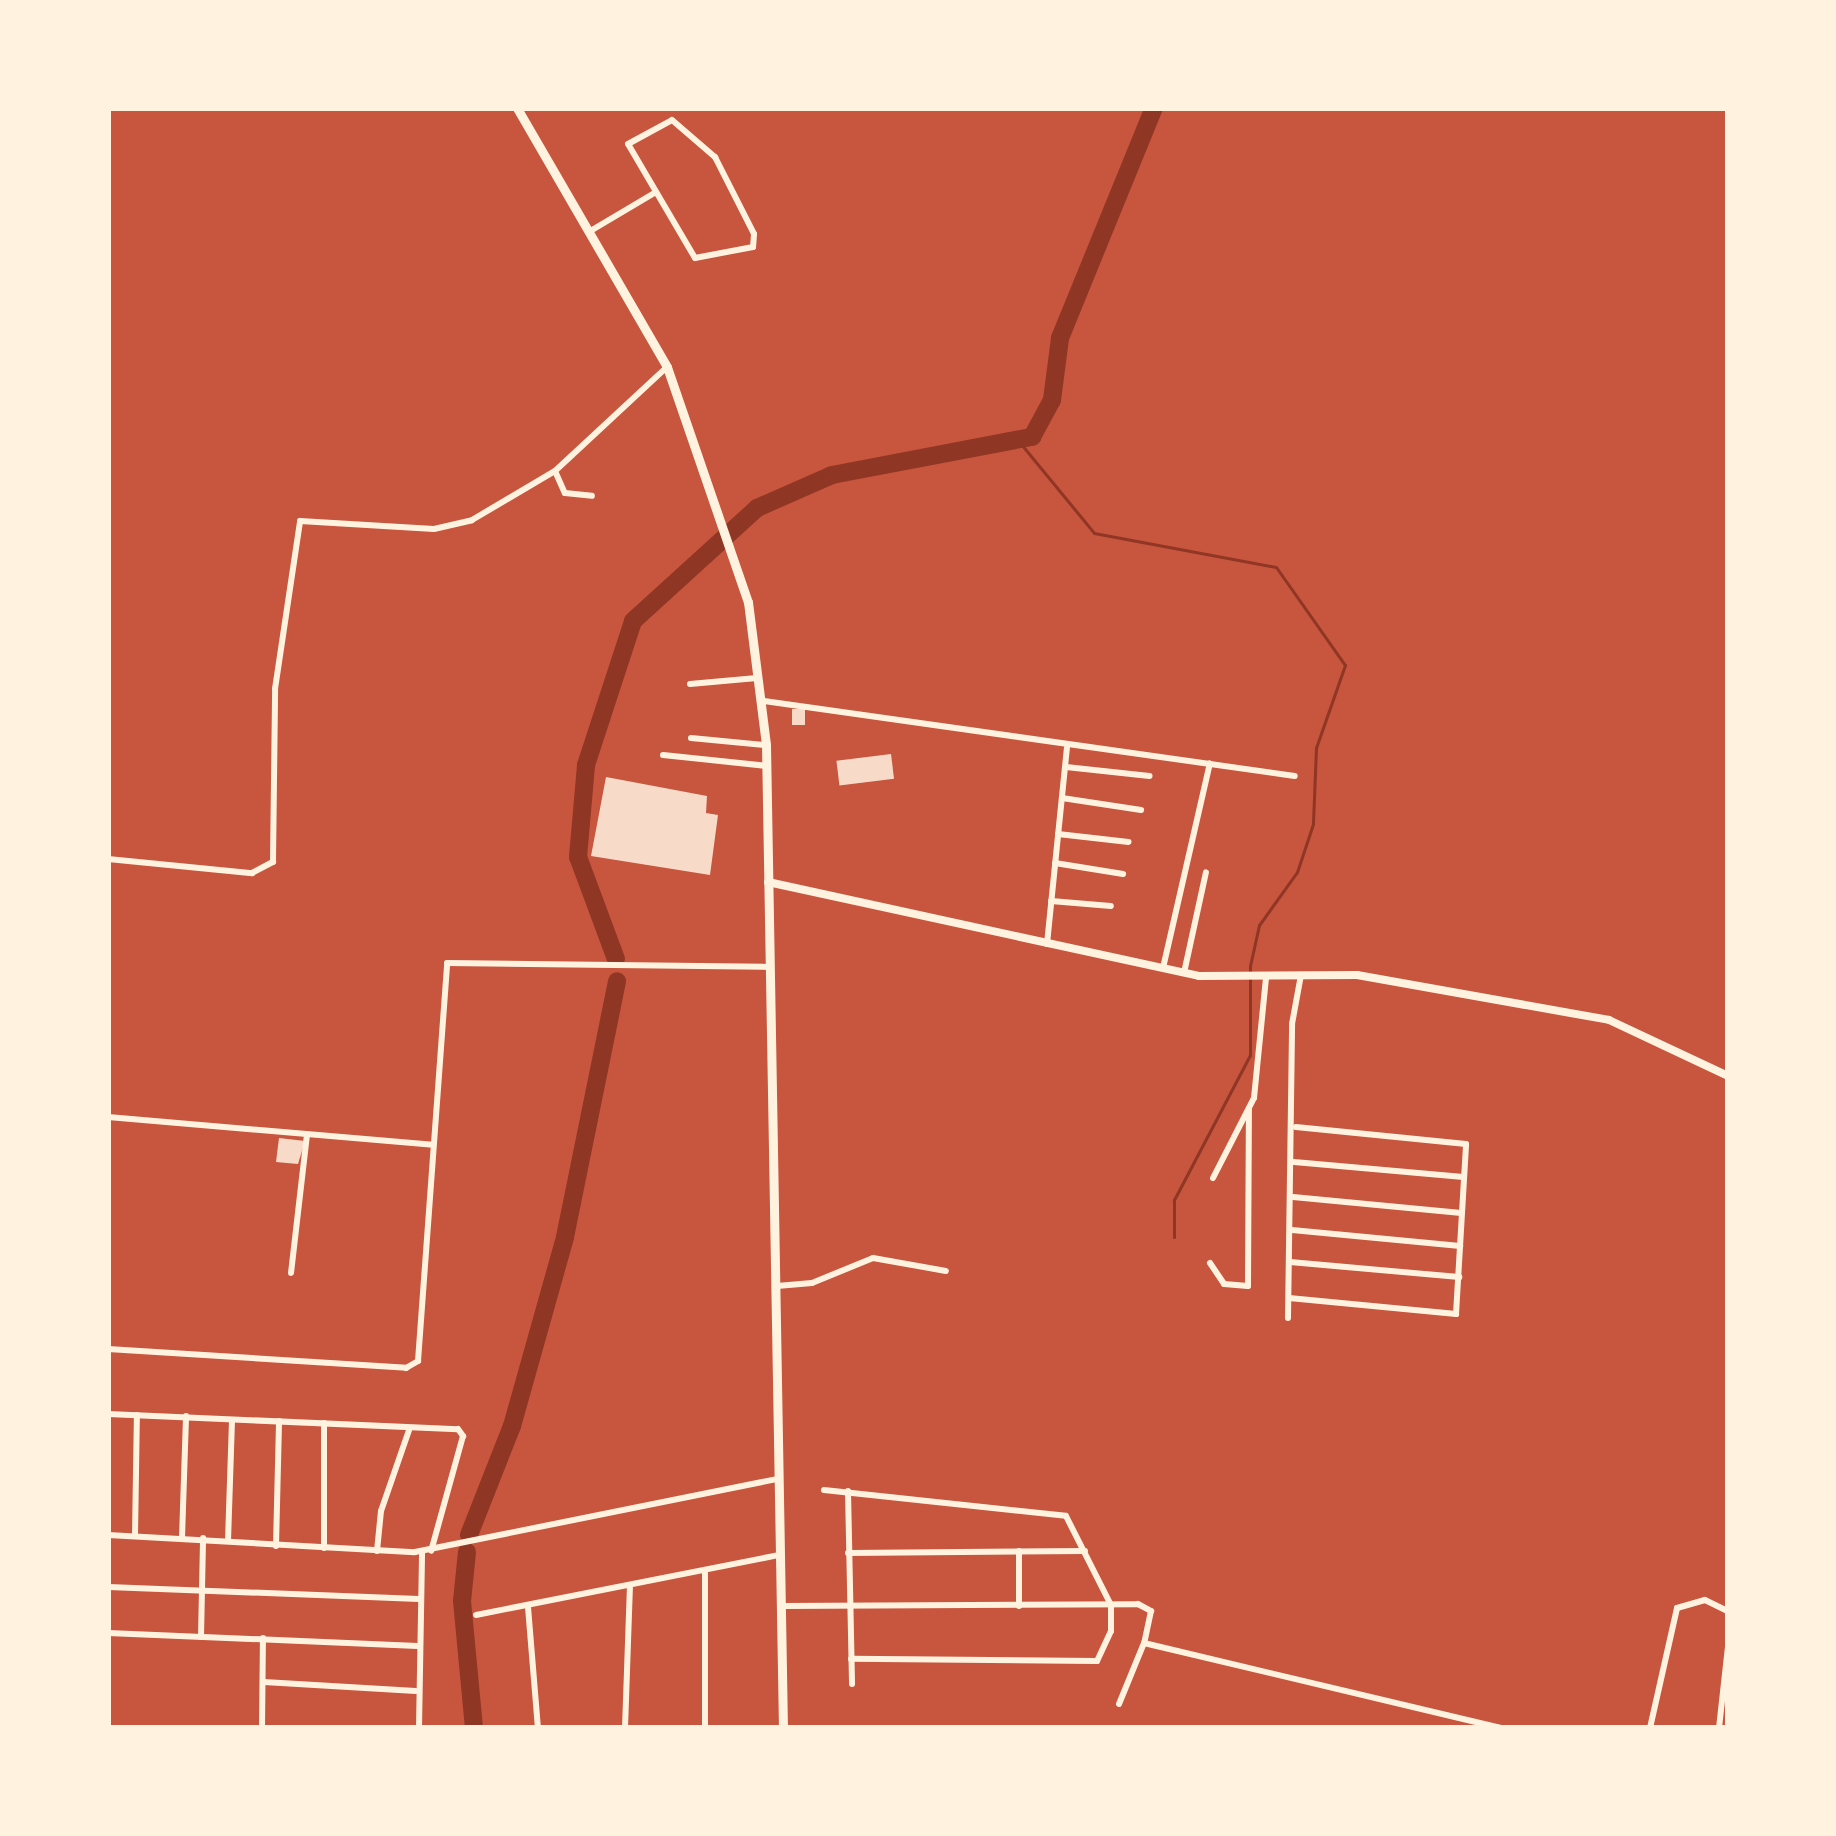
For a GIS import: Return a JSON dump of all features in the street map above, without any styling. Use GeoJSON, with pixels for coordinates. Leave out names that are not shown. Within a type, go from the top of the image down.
{"type":"FeatureCollection","features":[{"type":"Feature","properties":{"kind":"main road"},"geometry":{"type":"LineString","coordinates":[[517,108],[668,367],[734,549],[764,701],[783,1728]]}},
{"type":"Feature","properties":{"kind":"street"},"geometry":{"type":"LineString","coordinates":[[680,120],[715,158],[755,245],[700,261],[656,191],[629,142],[680,120]]}},
{"type":"Feature","properties":{"kind":"street"},"geometry":{"type":"LineString","coordinates":[[592,230],[656,191]]}},
{"type":"Feature","properties":{"kind":"street"},"geometry":{"type":"LineString","coordinates":[[108,859],[253,873],[273,862],[275,688],[300,521],[450,526],[555,471],[668,367]]}},
{"type":"Feature","properties":{"kind":"street"},"geometry":{"type":"LineString","coordinates":[[555,471],[565,494],[592,496]]}},
{"type":"Feature","properties":{"kind":"street"},"geometry":{"type":"LineString","coordinates":[[690,685],[759,677]]}},
{"type":"Feature","properties":{"kind":"street"},"geometry":{"type":"LineString","coordinates":[[764,701],[1067,748],[1295,776]]}},
{"type":"Feature","properties":{"kind":"street"},"geometry":{"type":"LineString","coordinates":[[691,738],[766,745]]}},
{"type":"Feature","properties":{"kind":"street"},"geometry":{"type":"LineString","coordinates":[[1047,944],[1067,748]]}},
{"type":"Feature","properties":{"kind":"street"},"geometry":{"type":"LineString","coordinates":[[663,755],[767,766]]}},
{"type":"Feature","properties":{"kind":"street"},"geometry":{"type":"LineString","coordinates":[[1163,968],[1210,763]]}},
{"type":"Feature","properties":{"kind":"street"},"geometry":{"type":"LineString","coordinates":[[1066,767],[1150,776]]}},
{"type":"Feature","properties":{"kind":"street"},"geometry":{"type":"LineString","coordinates":[[1062,798],[1142,809]]}},
{"type":"Feature","properties":{"kind":"street"},"geometry":{"type":"LineString","coordinates":[[1058,834],[1129,842]]}},
{"type":"Feature","properties":{"kind":"street"},"geometry":{"type":"LineString","coordinates":[[1055,863],[1123,874]]}},
{"type":"Feature","properties":{"kind":"street"},"geometry":{"type":"LineString","coordinates":[[1184,973],[1206,872]]}},
{"type":"Feature","properties":{"kind":"street"},"geometry":{"type":"LineString","coordinates":[[768,882],[1184,973],[1233,978],[1357,975],[1609,1020],[1728,1076]]}},
{"type":"Feature","properties":{"kind":"street"},"geometry":{"type":"LineString","coordinates":[[1051,901],[1111,906]]}},
{"type":"Feature","properties":{"kind":"street"},"geometry":{"type":"LineString","coordinates":[[108,1349],[406,1367],[418,1360],[447,963],[769,967]]}},
{"type":"Feature","properties":{"kind":"street"},"geometry":{"type":"LineString","coordinates":[[1288,1318],[1295,1127],[1292,1024],[1301,975]]}},
{"type":"Feature","properties":{"kind":"street"},"geometry":{"type":"LineString","coordinates":[[1210,1264],[1223,1284],[1248,1286],[1250,1109],[1264,1054],[1262,978]]}},
{"type":"Feature","properties":{"kind":"street"},"geometry":{"type":"LineString","coordinates":[[1213,1178],[1250,1109]]}},
{"type":"Feature","properties":{"kind":"street"},"geometry":{"type":"LineString","coordinates":[[108,1117],[433,1145]]}},
{"type":"Feature","properties":{"kind":"street"},"geometry":{"type":"LineString","coordinates":[[1289,1298],[1454,1316],[1464,1141],[1295,1127]]}},
{"type":"Feature","properties":{"kind":"street"},"geometry":{"type":"LineString","coordinates":[[291,1273],[307,1134]]}},
{"type":"Feature","properties":{"kind":"street"},"geometry":{"type":"LineString","coordinates":[[1294,1162],[1462,1177]]}},
{"type":"Feature","properties":{"kind":"street"},"geometry":{"type":"LineString","coordinates":[[1293,1197],[1461,1213]]}},
{"type":"Feature","properties":{"kind":"street"},"geometry":{"type":"LineString","coordinates":[[1292,1230],[1460,1246]]}},
{"type":"Feature","properties":{"kind":"street"},"geometry":{"type":"LineString","coordinates":[[773,1286],[812,1283],[873,1258],[946,1271]]}},
{"type":"Feature","properties":{"kind":"street"},"geometry":{"type":"LineString","coordinates":[[1290,1262],[1459,1277]]}},
{"type":"Feature","properties":{"kind":"street"},"geometry":{"type":"LineString","coordinates":[[108,1414],[458,1429],[464,1436],[427,1551],[419,1599],[419,1728]]}},
{"type":"Feature","properties":{"kind":"street"},"geometry":{"type":"LineString","coordinates":[[135,1536],[137,1414]]}},
{"type":"Feature","properties":{"kind":"street"},"geometry":{"type":"LineString","coordinates":[[182,1538],[185,1414]]}},
{"type":"Feature","properties":{"kind":"street"},"geometry":{"type":"LineString","coordinates":[[228,1541],[232,1420]]}},
{"type":"Feature","properties":{"kind":"street"},"geometry":{"type":"LineString","coordinates":[[276,1546],[279,1421]]}},
{"type":"Feature","properties":{"kind":"street"},"geometry":{"type":"LineString","coordinates":[[324,1423],[324,1548]]}},
{"type":"Feature","properties":{"kind":"street"},"geometry":{"type":"LineString","coordinates":[[377,1551],[381,1511],[410,1430]]}},
{"type":"Feature","properties":{"kind":"street"},"geometry":{"type":"LineString","coordinates":[[108,1535],[427,1551],[778,1480]]}},
{"type":"Feature","properties":{"kind":"street"},"geometry":{"type":"LineString","coordinates":[[824,1490],[1066,1516],[1111,1605],[1111,1631],[1096,1661],[851,1659]]}},
{"type":"Feature","properties":{"kind":"street"},"geometry":{"type":"LineString","coordinates":[[848,1490],[852,1684]]}},
{"type":"Feature","properties":{"kind":"street"},"geometry":{"type":"LineString","coordinates":[[201,1636],[202,1538]]}},
{"type":"Feature","properties":{"kind":"street"},"geometry":{"type":"LineString","coordinates":[[1019,1551],[1019,1606]]}},
{"type":"Feature","properties":{"kind":"street"},"geometry":{"type":"LineString","coordinates":[[848,1553],[1085,1551]]}},
{"type":"Feature","properties":{"kind":"street"},"geometry":{"type":"LineString","coordinates":[[476,1615],[780,1555]]}},
{"type":"Feature","properties":{"kind":"street"},"geometry":{"type":"LineString","coordinates":[[705,1573],[705,1728]]}},
{"type":"Feature","properties":{"kind":"street"},"geometry":{"type":"LineString","coordinates":[[108,1587],[419,1599]]}},
{"type":"Feature","properties":{"kind":"street"},"geometry":{"type":"LineString","coordinates":[[625,1728],[631,1588]]}},
{"type":"Feature","properties":{"kind":"street"},"geometry":{"type":"LineString","coordinates":[[1650,1728],[1677,1608],[1705,1600],[1728,1611]]}},
{"type":"Feature","properties":{"kind":"street"},"geometry":{"type":"LineString","coordinates":[[782,1606],[1148,1607],[1144,1642],[1119,1704]]}},
{"type":"Feature","properties":{"kind":"street"},"geometry":{"type":"LineString","coordinates":[[528,1607],[538,1728]]}},
{"type":"Feature","properties":{"kind":"street"},"geometry":{"type":"LineString","coordinates":[[108,1633],[418,1646]]}},
{"type":"Feature","properties":{"kind":"street"},"geometry":{"type":"LineString","coordinates":[[262,1728],[263,1639]]}},
{"type":"Feature","properties":{"kind":"street"},"geometry":{"type":"LineString","coordinates":[[1144,1642],[1502,1728]]}},
{"type":"Feature","properties":{"kind":"street"},"geometry":{"type":"LineString","coordinates":[[1719,1728],[1728,1646]]}},
{"type":"Feature","properties":{"kind":"street"},"geometry":{"type":"LineString","coordinates":[[264,1682],[416,1691]]}},
{"type":"Feature","properties":{"kind":"building"},"geometry":{"type":"Polygon","coordinates":[[[792,709],[805,709],[805,725],[792,725],[792,709]]]}},
{"type":"Feature","properties":{"kind":"building"},"geometry":{"type":"Polygon","coordinates":[[[891,754],[894,779],[839,786],[836,761],[891,754]]]}},
{"type":"Feature","properties":{"kind":"building"},"geometry":{"type":"Polygon","coordinates":[[[606,777],[707,796],[706,813],[718,815],[710,875],[591,856],[606,777]]]}},
{"type":"Feature","properties":{"kind":"building"},"geometry":{"type":"Polygon","coordinates":[[[279,1138],[305,1141],[298,1164],[276,1162],[279,1138]]]}},
{"type":"Feature","properties":{"kind":"waterway"},"geometry":{"type":"LineString","coordinates":[[616,959],[578,857],[586,765],[633,621],[757,508],[832,475],[1032,437],[1052,400],[1060,338],[1154,108]]}},
{"type":"Feature","properties":{"kind":"waterway"},"geometry":{"type":"LineString","coordinates":[[1021,444],[1094,533],[1276,567],[1345,665],[1316,748],[1313,824],[1297,872],[1259,925],[1250,966],[1250,1055],[1174,1200],[1174,1237]]}},
{"type":"Feature","properties":{"kind":"waterway"},"geometry":{"type":"LineString","coordinates":[[469,1535],[512,1426],[565,1237],[617,981]]}},
{"type":"Feature","properties":{"kind":"waterway"},"geometry":{"type":"LineString","coordinates":[[467,1552],[462,1601],[474,1728]]}}]}
